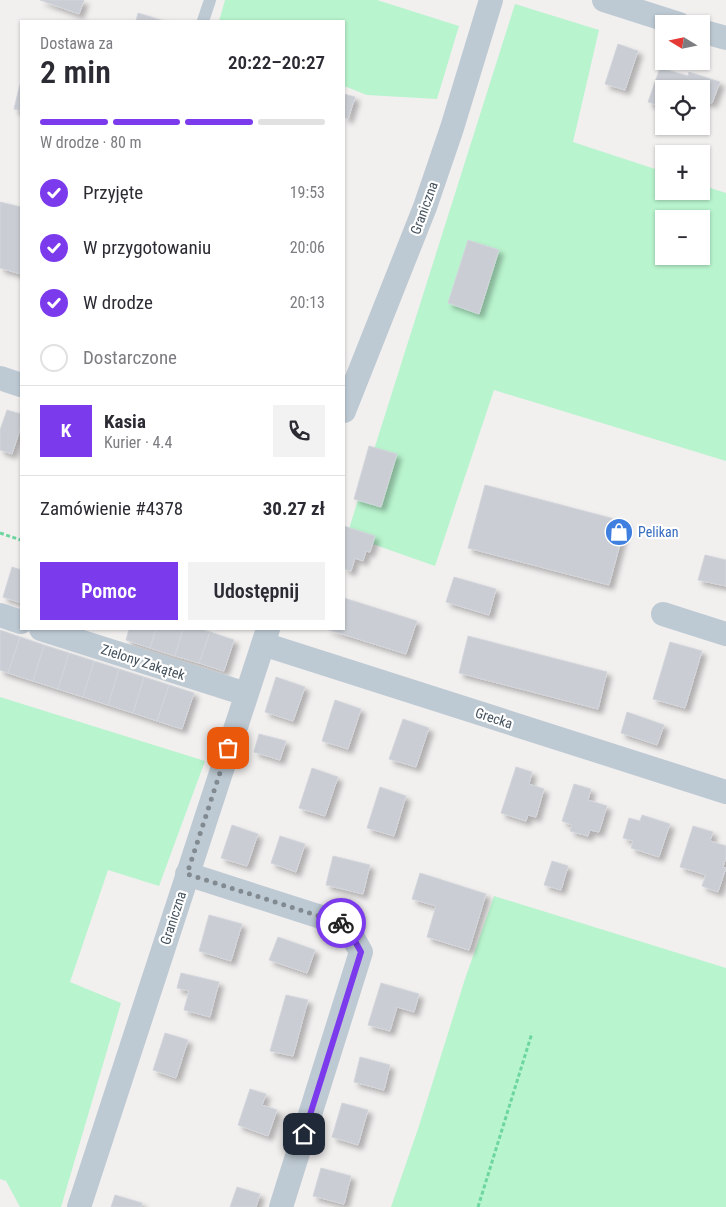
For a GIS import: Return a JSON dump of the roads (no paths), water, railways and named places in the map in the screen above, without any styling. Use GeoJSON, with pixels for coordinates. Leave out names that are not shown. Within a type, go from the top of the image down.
{"type":"FeatureCollection","features":[{"type":"Feature","properties":{"kind":"street","name":"Graniczna"},"geometry":{"type":"LineString","coordinates":[[345,408],[425,207],[492,0]]}},
{"type":"Feature","properties":{"kind":"street"},"geometry":{"type":"LineString","coordinates":[[616,2],[655,16]]}},
{"type":"Feature","properties":{"kind":"street"},"geometry":{"type":"LineString","coordinates":[[710,34],[726,38]]}},
{"type":"Feature","properties":{"kind":"street"},"geometry":{"type":"LineString","coordinates":[[0,378],[20,385]]}},
{"type":"Feature","properties":{"kind":"street"},"geometry":{"type":"LineString","coordinates":[[663,614],[726,634]]}},
{"type":"Feature","properties":{"kind":"street"},"geometry":{"type":"LineString","coordinates":[[0,616],[20,622]]}},
{"type":"Feature","properties":{"kind":"street","name":"Zielony Zakątek"},"geometry":{"type":"LineString","coordinates":[[44,630],[246,694]]}},
{"type":"Feature","properties":{"kind":"street","name":"Graniczna"},"geometry":{"type":"LineString","coordinates":[[79,1207],[265,636]]}},
{"type":"Feature","properties":{"kind":"street","name":"Grecka"},"geometry":{"type":"LineString","coordinates":[[265,636],[726,792]]}},
{"type":"Feature","properties":{"kind":"street"},"geometry":{"type":"LineString","coordinates":[[187,874],[346,925],[361,952],[281,1207]]}},
{"type":"Feature","properties":{"kind":"lane"},"geometry":{"type":"LineString","coordinates":[[203,20],[210,0]]}},
{"type":"Feature","properties":{"kind":"place","name":"Pelikan"},"geometry":{"type":"Point","coordinates":[619,532]}}]}
